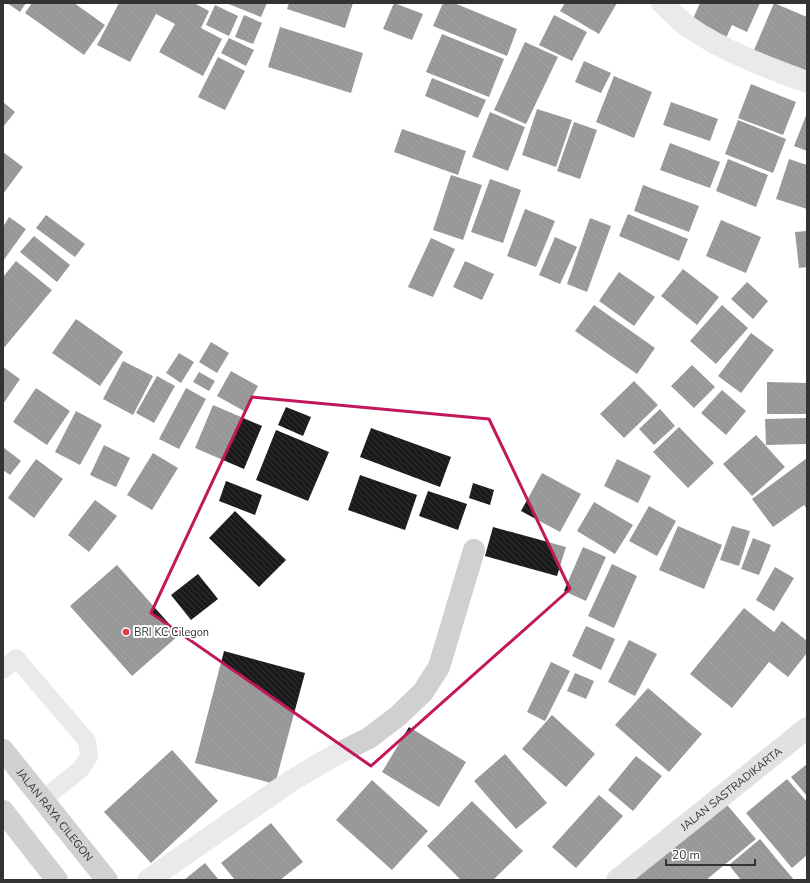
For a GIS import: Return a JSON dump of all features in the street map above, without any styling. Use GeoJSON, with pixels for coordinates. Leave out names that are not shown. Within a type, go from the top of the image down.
{"type":"FeatureCollection","features":[{"type":"Feature","properties":{"kind":"highway","name":"JALAN RAYA CILEGON"},"geometry":{"type":"LineString","coordinates":[[3,750],[107,880]]}},
{"type":"Feature","properties":{"kind":"highway"},"geometry":{"type":"LineString","coordinates":[[3,811],[57,880]]}},
{"type":"Feature","properties":{"kind":"street"},"geometry":{"type":"LineString","coordinates":[[662,3],[686,25],[712,42],[767,68],[807,82]]}},
{"type":"Feature","properties":{"kind":"street"},"geometry":{"type":"LineString","coordinates":[[148,880],[291,781],[335,755],[369,738],[398,716],[422,692],[439,667],[474,550]]}},
{"type":"Feature","properties":{"kind":"street","name":"JALAN SASTRADIKARTA"},"geometry":{"type":"LineString","coordinates":[[617,880],[807,728]]}},
{"type":"Feature","properties":{"kind":"lane"},"geometry":{"type":"LineString","coordinates":[[3,670],[16,658],[87,741],[89,756],[81,769],[42,800]]}},
{"type":"Feature","properties":{"kind":"highlighted area"},"geometry":{"type":"Polygon","coordinates":[[[252,397],[489,419],[570,589],[371,766],[151,613],[252,397]]]}},
{"type":"Feature","properties":{"kind":"building"},"geometry":{"type":"Polygon","coordinates":[[[7,3],[26,3],[20,12],[7,3]]]}},
{"type":"Feature","properties":{"kind":"building"},"geometry":{"type":"Polygon","coordinates":[[[32,3],[74,3],[105,25],[84,55],[25,13],[32,3]]]}},
{"type":"Feature","properties":{"kind":"building"},"geometry":{"type":"Polygon","coordinates":[[[119,3],[194,3],[209,11],[201,28],[222,39],[203,76],[159,52],[175,24],[156,14],[130,62],[97,45],[119,3]]]}},
{"type":"Feature","properties":{"kind":"building"},"geometry":{"type":"Polygon","coordinates":[[[226,3],[267,3],[261,17],[226,3]]]}},
{"type":"Feature","properties":{"kind":"building"},"geometry":{"type":"Polygon","coordinates":[[[289,3],[353,3],[345,28],[287,9],[289,3]]]}},
{"type":"Feature","properties":{"kind":"building"},"geometry":{"type":"Polygon","coordinates":[[[394,3],[423,14],[412,40],[383,29],[394,3]]]}},
{"type":"Feature","properties":{"kind":"building"},"geometry":{"type":"Polygon","coordinates":[[[443,3],[454,3],[517,29],[507,56],[433,26],[443,3]]]}},
{"type":"Feature","properties":{"kind":"building"},"geometry":{"type":"Polygon","coordinates":[[[565,3],[617,3],[599,34],[560,11],[565,3]]]}},
{"type":"Feature","properties":{"kind":"building"},"geometry":{"type":"Polygon","coordinates":[[[700,3],[760,3],[747,32],[732,25],[726,38],[691,23],[700,3]]]}},
{"type":"Feature","properties":{"kind":"building"},"geometry":{"type":"Polygon","coordinates":[[[774,3],[807,17],[807,68],[802,78],[751,57],[774,3]]]}},
{"type":"Feature","properties":{"kind":"building"},"geometry":{"type":"Polygon","coordinates":[[[215,5],[238,16],[229,36],[206,25],[215,5]]]}},
{"type":"Feature","properties":{"kind":"building"},"geometry":{"type":"Polygon","coordinates":[[[244,15],[262,23],[253,44],[235,37],[244,15]]]}},
{"type":"Feature","properties":{"kind":"building"},"geometry":{"type":"Polygon","coordinates":[[[554,15],[587,32],[572,61],[539,45],[554,15]]]}},
{"type":"Feature","properties":{"kind":"building"},"geometry":{"type":"Polygon","coordinates":[[[280,27],[363,53],[351,93],[268,67],[280,27]]]}},
{"type":"Feature","properties":{"kind":"building"},"geometry":{"type":"Polygon","coordinates":[[[442,34],[504,59],[489,97],[426,72],[442,34]]]}},
{"type":"Feature","properties":{"kind":"building"},"geometry":{"type":"Polygon","coordinates":[[[229,38],[254,50],[246,66],[221,53],[229,38]]]}},
{"type":"Feature","properties":{"kind":"building"},"geometry":{"type":"Polygon","coordinates":[[[525,42],[558,57],[526,124],[494,110],[525,42]]]}},
{"type":"Feature","properties":{"kind":"building"},"geometry":{"type":"Polygon","coordinates":[[[218,57],[245,71],[225,110],[198,97],[218,57]]]}},
{"type":"Feature","properties":{"kind":"building"},"geometry":{"type":"Polygon","coordinates":[[[584,61],[611,73],[601,93],[575,82],[584,61]]]}},
{"type":"Feature","properties":{"kind":"building"},"geometry":{"type":"Polygon","coordinates":[[[614,76],[652,92],[634,138],[596,122],[614,76]]]}},
{"type":"Feature","properties":{"kind":"building"},"geometry":{"type":"Polygon","coordinates":[[[432,78],[486,100],[478,118],[425,96],[432,78]]]}},
{"type":"Feature","properties":{"kind":"building"},"geometry":{"type":"Polygon","coordinates":[[[751,84],[796,102],[783,135],[738,118],[751,84]]]}},
{"type":"Feature","properties":{"kind":"building"},"geometry":{"type":"Polygon","coordinates":[[[3,102],[15,112],[3,127],[3,102]]]}},
{"type":"Feature","properties":{"kind":"building"},"geometry":{"type":"Polygon","coordinates":[[[671,102],[718,119],[710,141],[663,125],[671,102]]]}},
{"type":"Feature","properties":{"kind":"building"},"geometry":{"type":"Polygon","coordinates":[[[537,109],[572,120],[556,167],[522,155],[537,109]]]}},
{"type":"Feature","properties":{"kind":"building"},"geometry":{"type":"Polygon","coordinates":[[[490,112],[525,127],[508,171],[472,157],[490,112]]]}},
{"type":"Feature","properties":{"kind":"building"},"geometry":{"type":"Polygon","coordinates":[[[807,113],[807,151],[794,146],[807,113]]]}},
{"type":"Feature","properties":{"kind":"building"},"geometry":{"type":"Polygon","coordinates":[[[738,120],[786,139],[773,173],[725,154],[738,120]]]}},
{"type":"Feature","properties":{"kind":"building"},"geometry":{"type":"Polygon","coordinates":[[[574,122],[597,130],[580,179],[557,171],[574,122]]]}},
{"type":"Feature","properties":{"kind":"building"},"geometry":{"type":"Polygon","coordinates":[[[402,129],[466,151],[458,175],[394,152],[402,129]]]}},
{"type":"Feature","properties":{"kind":"building"},"geometry":{"type":"Polygon","coordinates":[[[670,143],[720,162],[710,188],[660,170],[670,143]]]}},
{"type":"Feature","properties":{"kind":"building"},"geometry":{"type":"Polygon","coordinates":[[[3,152],[23,167],[3,194],[3,152]]]}},
{"type":"Feature","properties":{"kind":"building"},"geometry":{"type":"Polygon","coordinates":[[[728,159],[768,175],[756,207],[716,191],[728,159]]]}},
{"type":"Feature","properties":{"kind":"building"},"geometry":{"type":"Polygon","coordinates":[[[789,159],[807,165],[807,209],[776,199],[789,159]]]}},
{"type":"Feature","properties":{"kind":"building"},"geometry":{"type":"Polygon","coordinates":[[[451,175],[482,185],[463,240],[433,230],[451,175]]]}},
{"type":"Feature","properties":{"kind":"building"},"geometry":{"type":"Polygon","coordinates":[[[490,179],[521,190],[503,243],[471,232],[490,179]]]}},
{"type":"Feature","properties":{"kind":"building"},"geometry":{"type":"Polygon","coordinates":[[[643,185],[699,206],[689,232],[634,211],[643,185]]]}},
{"type":"Feature","properties":{"kind":"building"},"geometry":{"type":"Polygon","coordinates":[[[525,209],[555,221],[536,267],[507,256],[525,209]]]}},
{"type":"Feature","properties":{"kind":"building"},"geometry":{"type":"Polygon","coordinates":[[[628,214],[688,239],[679,261],[619,236],[628,214]]]}},
{"type":"Feature","properties":{"kind":"building"},"geometry":{"type":"Polygon","coordinates":[[[46,215],[85,244],[75,257],[36,228],[46,215]]]}},
{"type":"Feature","properties":{"kind":"building"},"geometry":{"type":"Polygon","coordinates":[[[9,217],[26,229],[3,261],[3,227],[9,217]]]}},
{"type":"Feature","properties":{"kind":"building"},"geometry":{"type":"Polygon","coordinates":[[[590,218],[611,226],[587,292],[567,284],[590,218]]]}},
{"type":"Feature","properties":{"kind":"building"},"geometry":{"type":"Polygon","coordinates":[[[721,220],[761,237],[746,273],[706,256],[721,220]]]}},
{"type":"Feature","properties":{"kind":"building"},"geometry":{"type":"Polygon","coordinates":[[[807,231],[807,267],[799,268],[795,232],[807,231]]]}},
{"type":"Feature","properties":{"kind":"building"},"geometry":{"type":"Polygon","coordinates":[[[34,236],[70,265],[57,282],[20,252],[34,236]]]}},
{"type":"Feature","properties":{"kind":"building"},"geometry":{"type":"Polygon","coordinates":[[[555,237],[577,247],[560,284],[539,275],[555,237]]]}},
{"type":"Feature","properties":{"kind":"building"},"geometry":{"type":"Polygon","coordinates":[[[431,238],[455,249],[433,297],[408,287],[431,238]]]}},
{"type":"Feature","properties":{"kind":"building"},"geometry":{"type":"Polygon","coordinates":[[[16,261],[52,290],[3,349],[3,277],[16,261]]]}},
{"type":"Feature","properties":{"kind":"building"},"geometry":{"type":"Polygon","coordinates":[[[465,261],[494,274],[482,300],[453,287],[465,261]]]}},
{"type":"Feature","properties":{"kind":"building"},"geometry":{"type":"Polygon","coordinates":[[[683,269],[719,297],[697,325],[661,296],[683,269]]]}},
{"type":"Feature","properties":{"kind":"building"},"geometry":{"type":"Polygon","coordinates":[[[619,272],[655,297],[634,326],[599,301],[619,272]]]}},
{"type":"Feature","properties":{"kind":"building"},"geometry":{"type":"Polygon","coordinates":[[[747,282],[768,301],[753,319],[731,299],[747,282]]]}},
{"type":"Feature","properties":{"kind":"building"},"geometry":{"type":"Polygon","coordinates":[[[594,305],[655,348],[637,374],[575,331],[594,305]]]}},
{"type":"Feature","properties":{"kind":"building"},"geometry":{"type":"Polygon","coordinates":[[[722,305],[748,328],[716,364],[690,341],[722,305]]]}},
{"type":"Feature","properties":{"kind":"building"},"geometry":{"type":"Polygon","coordinates":[[[76,319],[123,352],[100,386],[52,353],[76,319]]]}},
{"type":"Feature","properties":{"kind":"building"},"geometry":{"type":"Polygon","coordinates":[[[751,333],[774,350],[741,393],[718,376],[751,333]]]}},
{"type":"Feature","properties":{"kind":"building"},"geometry":{"type":"Polygon","coordinates":[[[211,342],[229,353],[217,373],[199,362],[211,342]]]}},
{"type":"Feature","properties":{"kind":"building"},"geometry":{"type":"Polygon","coordinates":[[[179,353],[194,362],[181,383],[166,373],[179,353]]]}},
{"type":"Feature","properties":{"kind":"building"},"geometry":{"type":"Polygon","coordinates":[[[123,361],[153,376],[133,415],[103,399],[123,361]]]}},
{"type":"Feature","properties":{"kind":"building"},"geometry":{"type":"Polygon","coordinates":[[[692,365],[715,387],[694,408],[671,386],[692,365]]]}},
{"type":"Feature","properties":{"kind":"building"},"geometry":{"type":"Polygon","coordinates":[[[3,367],[20,379],[3,404],[3,367]]]}},
{"type":"Feature","properties":{"kind":"building"},"geometry":{"type":"Polygon","coordinates":[[[231,371],[258,386],[244,411],[217,396],[231,371]]]}},
{"type":"Feature","properties":{"kind":"building"},"geometry":{"type":"Polygon","coordinates":[[[199,372],[215,381],[209,391],[193,382],[199,372]]]}},
{"type":"Feature","properties":{"kind":"building"},"geometry":{"type":"Polygon","coordinates":[[[157,376],[175,386],[154,423],[136,413],[157,376]]]}},
{"type":"Feature","properties":{"kind":"building"},"geometry":{"type":"Polygon","coordinates":[[[634,381],[658,405],[624,438],[600,414],[634,381]]]}},
{"type":"Feature","properties":{"kind":"building"},"geometry":{"type":"Polygon","coordinates":[[[767,382],[807,383],[807,414],[767,414],[767,382]]]}},
{"type":"Feature","properties":{"kind":"building"},"geometry":{"type":"Polygon","coordinates":[[[36,388],[70,411],[47,445],[13,422],[36,388]]]}},
{"type":"Feature","properties":{"kind":"building"},"geometry":{"type":"Polygon","coordinates":[[[186,388],[206,399],[179,449],[159,439],[186,388]]]}},
{"type":"Feature","properties":{"kind":"building"},"geometry":{"type":"Polygon","coordinates":[[[722,390],[746,411],[726,435],[701,413],[722,390]]]}},
{"type":"Feature","properties":{"kind":"building"},"geometry":{"type":"Polygon","coordinates":[[[213,405],[262,426],[244,469],[195,448],[213,405]]]}},
{"type":"Feature","properties":{"kind":"building"},"geometry":{"type":"Polygon","coordinates":[[[286,407],[311,417],[303,436],[278,425],[286,407]]]}},
{"type":"Feature","properties":{"kind":"building"},"geometry":{"type":"Polygon","coordinates":[[[660,409],[675,426],[654,445],[639,429],[660,409]]]}},
{"type":"Feature","properties":{"kind":"building"},"geometry":{"type":"Polygon","coordinates":[[[76,411],[102,425],[80,465],[55,452],[76,411]]]}},
{"type":"Feature","properties":{"kind":"building"},"geometry":{"type":"Polygon","coordinates":[[[807,418],[807,444],[766,445],[765,419],[807,418]]]}},
{"type":"Feature","properties":{"kind":"building"},"geometry":{"type":"Polygon","coordinates":[[[679,427],[714,463],[688,488],[653,452],[679,427]]]}},
{"type":"Feature","properties":{"kind":"building"},"geometry":{"type":"Polygon","coordinates":[[[371,428],[451,457],[440,487],[360,457],[371,428]]]}},
{"type":"Feature","properties":{"kind":"building"},"geometry":{"type":"Polygon","coordinates":[[[276,430],[329,452],[308,501],[256,480],[276,430]]]}},
{"type":"Feature","properties":{"kind":"building"},"geometry":{"type":"Polygon","coordinates":[[[756,435],[785,467],[752,496],[723,464],[756,435]]]}},
{"type":"Feature","properties":{"kind":"building"},"geometry":{"type":"Polygon","coordinates":[[[104,445],[130,458],[116,487],[90,475],[104,445]]]}},
{"type":"Feature","properties":{"kind":"building"},"geometry":{"type":"Polygon","coordinates":[[[3,447],[21,461],[10,475],[3,470],[3,447]]]}},
{"type":"Feature","properties":{"kind":"building"},"geometry":{"type":"Polygon","coordinates":[[[153,453],[178,468],[152,510],[127,495],[153,453]]]}},
{"type":"Feature","properties":{"kind":"building"},"geometry":{"type":"Polygon","coordinates":[[[807,458],[807,509],[804,505],[773,527],[752,499],[807,458]]]}},
{"type":"Feature","properties":{"kind":"building"},"geometry":{"type":"Polygon","coordinates":[[[36,459],[63,479],[34,518],[8,498],[36,459]]]}},
{"type":"Feature","properties":{"kind":"building"},"geometry":{"type":"Polygon","coordinates":[[[617,459],[651,476],[638,503],[604,486],[617,459]]]}},
{"type":"Feature","properties":{"kind":"building"},"geometry":{"type":"Polygon","coordinates":[[[542,473],[581,494],[560,532],[521,511],[542,473]]]}},
{"type":"Feature","properties":{"kind":"building"},"geometry":{"type":"Polygon","coordinates":[[[360,475],[417,495],[405,530],[348,510],[360,475]]]}},
{"type":"Feature","properties":{"kind":"building"},"geometry":{"type":"Polygon","coordinates":[[[226,481],[262,495],[255,515],[219,501],[226,481]]]}},
{"type":"Feature","properties":{"kind":"building"},"geometry":{"type":"Polygon","coordinates":[[[473,483],[494,490],[490,505],[469,498],[473,483]]]}},
{"type":"Feature","properties":{"kind":"building"},"geometry":{"type":"Polygon","coordinates":[[[428,491],[467,504],[458,530],[419,516],[428,491]]]}},
{"type":"Feature","properties":{"kind":"building"},"geometry":{"type":"Polygon","coordinates":[[[95,500],[117,516],[89,552],[68,535],[95,500]]]}},
{"type":"Feature","properties":{"kind":"building"},"geometry":{"type":"Polygon","coordinates":[[[594,502],[633,525],[615,554],[577,531],[594,502]]]}},
{"type":"Feature","properties":{"kind":"building"},"geometry":{"type":"Polygon","coordinates":[[[649,506],[676,521],[657,556],[629,541],[649,506]]]}},
{"type":"Feature","properties":{"kind":"building"},"geometry":{"type":"Polygon","coordinates":[[[235,511],[286,560],[259,587],[209,538],[235,511]]]}},
{"type":"Feature","properties":{"kind":"building"},"geometry":{"type":"Polygon","coordinates":[[[678,526],[722,545],[704,589],[659,570],[678,526]]]}},
{"type":"Feature","properties":{"kind":"building"},"geometry":{"type":"Polygon","coordinates":[[[732,526],[750,531],[739,566],[720,560],[732,526]]]}},
{"type":"Feature","properties":{"kind":"building"},"geometry":{"type":"Polygon","coordinates":[[[493,527],[566,547],[557,576],[485,556],[493,527]]]}},
{"type":"Feature","properties":{"kind":"building"},"geometry":{"type":"Polygon","coordinates":[[[753,538],[771,545],[759,575],[741,569],[753,538]]]}},
{"type":"Feature","properties":{"kind":"building"},"geometry":{"type":"Polygon","coordinates":[[[583,547],[606,557],[586,601],[564,591],[583,547]]]}},
{"type":"Feature","properties":{"kind":"building"},"geometry":{"type":"Polygon","coordinates":[[[612,564],[637,576],[614,628],[588,616],[612,564]]]}},
{"type":"Feature","properties":{"kind":"building"},"geometry":{"type":"Polygon","coordinates":[[[117,565],[179,635],[132,676],[70,606],[117,565]]]}},
{"type":"Feature","properties":{"kind":"building"},"geometry":{"type":"Polygon","coordinates":[[[775,567],[794,578],[774,611],[756,600],[775,567]]]}},
{"type":"Feature","properties":{"kind":"building"},"geometry":{"type":"Polygon","coordinates":[[[198,574],[218,599],[191,620],[171,595],[198,574]]]}},
{"type":"Feature","properties":{"kind":"building"},"geometry":{"type":"Polygon","coordinates":[[[744,608],[774,632],[782,621],[807,641],[807,653],[788,677],[769,662],[732,708],[690,674],[744,608]]]}},
{"type":"Feature","properties":{"kind":"building"},"geometry":{"type":"Polygon","coordinates":[[[586,626],[615,639],[601,670],[572,656],[586,626]]]}},
{"type":"Feature","properties":{"kind":"building"},"geometry":{"type":"Polygon","coordinates":[[[629,640],[657,654],[635,696],[608,682],[629,640]]]}},
{"type":"Feature","properties":{"kind":"building"},"geometry":{"type":"Polygon","coordinates":[[[224,651],[305,673],[275,784],[195,763],[224,651]]]}},
{"type":"Feature","properties":{"kind":"building"},"geometry":{"type":"Polygon","coordinates":[[[551,662],[570,671],[545,721],[527,712],[551,662]]]}},
{"type":"Feature","properties":{"kind":"building"},"geometry":{"type":"Polygon","coordinates":[[[575,673],[594,681],[586,699],[567,691],[575,673]]]}},
{"type":"Feature","properties":{"kind":"building"},"geometry":{"type":"Polygon","coordinates":[[[648,688],[702,734],[669,772],[615,725],[648,688]]]}},
{"type":"Feature","properties":{"kind":"building"},"geometry":{"type":"Polygon","coordinates":[[[552,715],[595,754],[566,787],[522,749],[552,715]]]}},
{"type":"Feature","properties":{"kind":"building"},"geometry":{"type":"Polygon","coordinates":[[[409,727],[466,762],[439,807],[382,772],[409,727]]]}},
{"type":"Feature","properties":{"kind":"building"},"geometry":{"type":"Polygon","coordinates":[[[172,750],[218,801],[151,863],[104,812],[172,750]]]}},
{"type":"Feature","properties":{"kind":"building"},"geometry":{"type":"Polygon","coordinates":[[[505,754],[547,803],[516,829],[474,781],[505,754]]]}},
{"type":"Feature","properties":{"kind":"building"},"geometry":{"type":"Polygon","coordinates":[[[636,756],[662,776],[633,811],[608,790],[636,756]]]}},
{"type":"Feature","properties":{"kind":"building"},"geometry":{"type":"Polygon","coordinates":[[[807,764],[807,796],[791,777],[807,764]]]}},
{"type":"Feature","properties":{"kind":"building"},"geometry":{"type":"Polygon","coordinates":[[[787,779],[807,802],[807,855],[792,868],[746,813],[787,779]]]}},
{"type":"Feature","properties":{"kind":"building"},"geometry":{"type":"Polygon","coordinates":[[[372,780],[428,831],[392,870],[336,820],[372,780]]]}},
{"type":"Feature","properties":{"kind":"building"},"geometry":{"type":"Polygon","coordinates":[[[599,795],[623,816],[576,868],[552,847],[599,795]]]}},
{"type":"Feature","properties":{"kind":"building"},"geometry":{"type":"Polygon","coordinates":[[[722,799],[756,839],[706,880],[626,880],[722,799]]]}},
{"type":"Feature","properties":{"kind":"building"},"geometry":{"type":"Polygon","coordinates":[[[472,801],[523,851],[493,880],[461,880],[427,846],[472,801]]]}},
{"type":"Feature","properties":{"kind":"building"},"geometry":{"type":"Polygon","coordinates":[[[271,823],[303,862],[280,880],[235,880],[221,863],[271,823]]]}},
{"type":"Feature","properties":{"kind":"building"},"geometry":{"type":"Polygon","coordinates":[[[760,839],[794,880],[741,880],[729,865],[760,839]]]}},
{"type":"Feature","properties":{"kind":"building"},"geometry":{"type":"Polygon","coordinates":[[[205,863],[219,880],[184,880],[205,863]]]}},
{"type":"Feature","properties":{"kind":"place","name":"BRI KC Cilegon"},"geometry":{"type":"Point","coordinates":[126,632]}}]}
